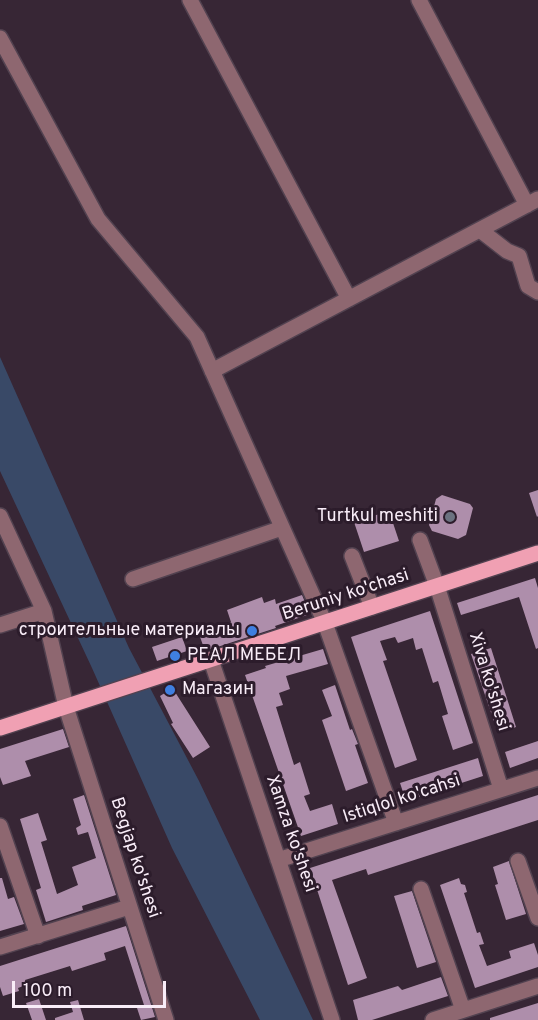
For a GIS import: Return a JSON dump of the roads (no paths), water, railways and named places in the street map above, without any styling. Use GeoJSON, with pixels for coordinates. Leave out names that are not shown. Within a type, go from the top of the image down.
{"type":"FeatureCollection","features":[{"type":"Feature","properties":{"kind":"main road","name":"Beruniy ko'chasi"},"geometry":{"type":"LineString","coordinates":[[66,706],[538,553]]}},
{"type":"Feature","properties":{"kind":"main road"},"geometry":{"type":"LineString","coordinates":[[0,728],[66,706]]}},
{"type":"Feature","properties":{"kind":"street"},"geometry":{"type":"LineString","coordinates":[[190,0],[349,299]]}},
{"type":"Feature","properties":{"kind":"street"},"geometry":{"type":"LineString","coordinates":[[212,371],[533,202],[418,0]]}},
{"type":"Feature","properties":{"kind":"street"},"geometry":{"type":"LineString","coordinates":[[0,38],[98,219],[197,337],[325,623],[396,823]]}},
{"type":"Feature","properties":{"kind":"street"},"geometry":{"type":"LineString","coordinates":[[480,230],[507,251],[519,256],[528,286],[538,292]]}},
{"type":"Feature","properties":{"kind":"street","name":"Begjap ko'shesi"},"geometry":{"type":"LineString","coordinates":[[0,516],[44,611],[66,706],[166,1020]]}},
{"type":"Feature","properties":{"kind":"street"},"geometry":{"type":"LineString","coordinates":[[133,579],[282,528]]}},
{"type":"Feature","properties":{"kind":"street","name":"Xiva ko'shesi"},"geometry":{"type":"LineString","coordinates":[[420,540],[437,586],[501,789]]}},
{"type":"Feature","properties":{"kind":"street"},"geometry":{"type":"LineString","coordinates":[[352,556],[372,608]]}},
{"type":"Feature","properties":{"kind":"street"},"geometry":{"type":"LineString","coordinates":[[0,625],[44,611]]}},
{"type":"Feature","properties":{"kind":"street","name":"Xamza ko'shesi"},"geometry":{"type":"LineString","coordinates":[[211,660],[332,1020]]}},
{"type":"Feature","properties":{"kind":"street","name":"Istiqlol ko'cahsi"},"geometry":{"type":"LineString","coordinates":[[278,860],[538,778]]}},
{"type":"Feature","properties":{"kind":"street"},"geometry":{"type":"LineString","coordinates":[[0,826],[38,936]]}},
{"type":"Feature","properties":{"kind":"street"},"geometry":{"type":"LineString","coordinates":[[518,861],[538,918]]}},
{"type":"Feature","properties":{"kind":"street"},"geometry":{"type":"LineString","coordinates":[[421,889],[463,1010]]}},
{"type":"Feature","properties":{"kind":"street"},"geometry":{"type":"LineString","coordinates":[[0,947],[129,907]]}},
{"type":"Feature","properties":{"kind":"street"},"geometry":{"type":"LineString","coordinates":[[432,1020],[538,986]]}},
{"type":"Feature","properties":{"kind":"water"},"geometry":{"type":"Polygon","coordinates":[[[0,357],[129,648],[199,781],[313,1020],[260,1020],[172,848],[92,668],[0,471],[0,357]]]}},
{"type":"Feature","properties":{"kind":"place","name":"Turtkul meshiti"},"geometry":{"type":"Point","coordinates":[450,517]}},
{"type":"Feature","properties":{"kind":"place","name":"строительные материалы"},"geometry":{"type":"Point","coordinates":[252,631]}},
{"type":"Feature","properties":{"kind":"place","name":"РЕАЛ МЕБЕЛ"},"geometry":{"type":"Point","coordinates":[175,656]}},
{"type":"Feature","properties":{"kind":"place","name":"Магазин"},"geometry":{"type":"Point","coordinates":[170,690]}}]}
